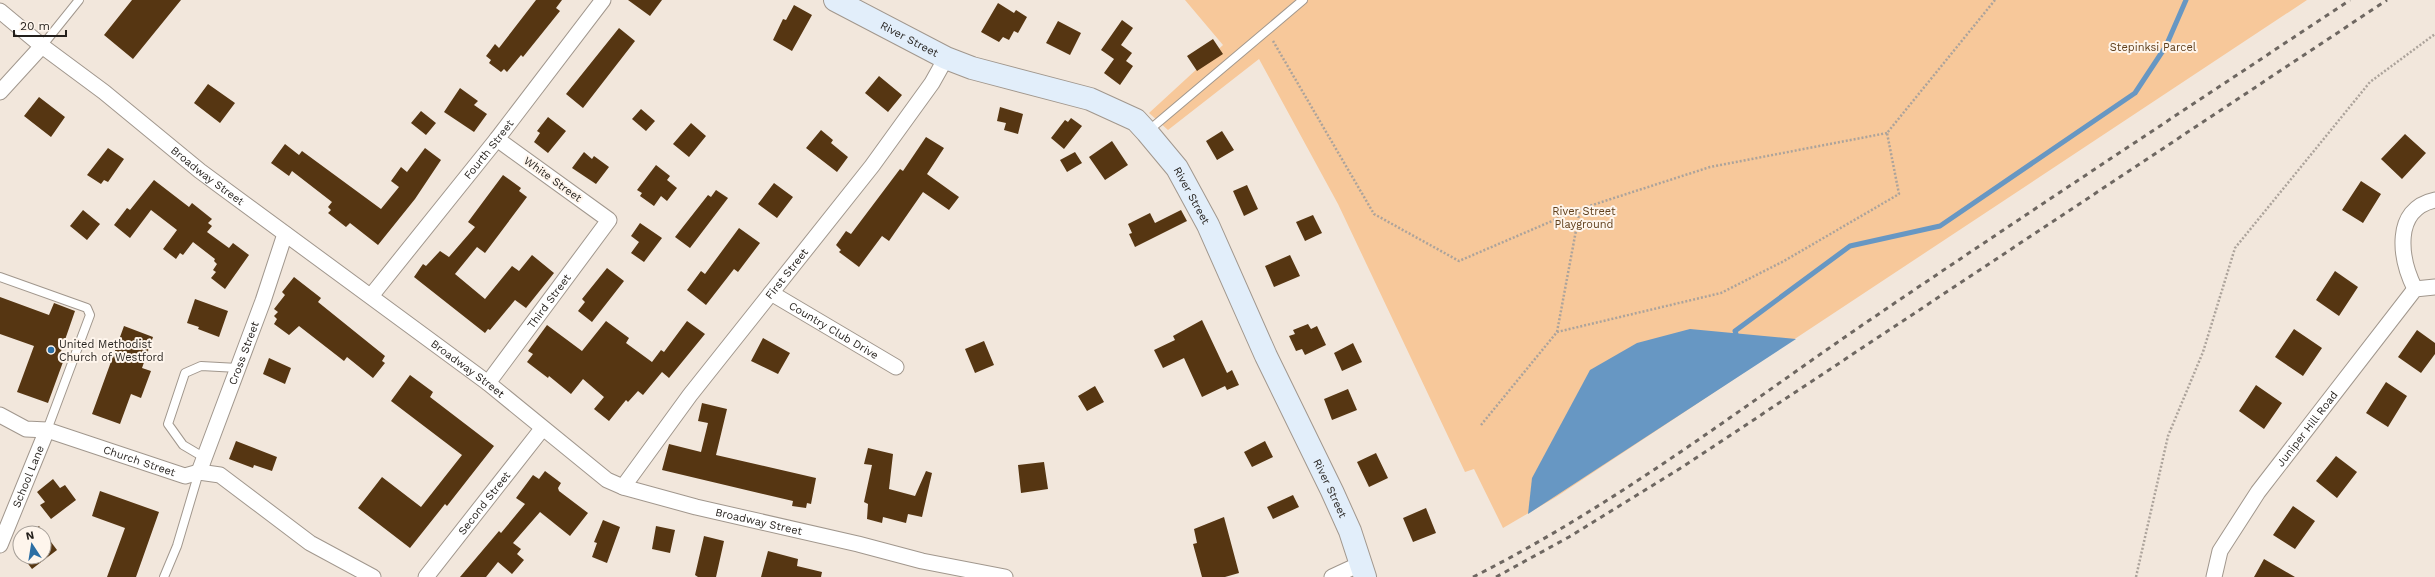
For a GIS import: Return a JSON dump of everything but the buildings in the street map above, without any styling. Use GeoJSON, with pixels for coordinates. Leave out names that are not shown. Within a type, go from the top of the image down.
{"type":"FeatureCollection","features":[{"type":"Feature","properties":{"kind":"main road","name":"River Street"},"geometry":{"type":"LineString","coordinates":[[835,0],[946,58],[972,68],[1090,99],[1136,120],[1177,168],[1208,225],[1266,356],[1350,531],[1363,570]]}},
{"type":"Feature","properties":{"kind":"street","name":"Fourth Street"},"geometry":{"type":"LineString","coordinates":[[370,296],[497,139],[603,0]]}},
{"type":"Feature","properties":{"kind":"street","name":"Broadway Street"},"geometry":{"type":"LineString","coordinates":[[0,12],[42,46],[104,92],[200,170],[488,383],[542,429],[607,480],[623,487],[922,561],[1006,577]]}},
{"type":"Feature","properties":{"kind":"street"},"geometry":{"type":"LineString","coordinates":[[0,92],[42,46]]}},
{"type":"Feature","properties":{"kind":"street","name":"First Street"},"geometry":{"type":"LineString","coordinates":[[623,487],[690,395],[876,160],[932,83],[946,58]]}},
{"type":"Feature","properties":{"kind":"street","name":"White Street"},"geometry":{"type":"LineString","coordinates":[[497,139],[609,220]]}},
{"type":"Feature","properties":{"kind":"street"},"geometry":{"type":"LineString","coordinates":[[2435,200],[2417,206],[2408,220],[2402,248],[2407,273],[2415,289],[2435,287]]}},
{"type":"Feature","properties":{"kind":"street","name":"Third Street"},"geometry":{"type":"LineString","coordinates":[[488,383],[609,220]]}},
{"type":"Feature","properties":{"kind":"street","name":"Cross Street"},"geometry":{"type":"LineString","coordinates":[[199,472],[238,368],[285,234]]}},
{"type":"Feature","properties":{"kind":"street","name":"Juniper Hill Road"},"geometry":{"type":"LineString","coordinates":[[2214,577],[2220,550],[2258,492],[2415,289]]}},
{"type":"Feature","properties":{"kind":"street","name":"Country Club Drive"},"geometry":{"type":"LineString","coordinates":[[771,293],[896,367]]}},
{"type":"Feature","properties":{"kind":"street","name":"Church Street"},"geometry":{"type":"LineString","coordinates":[[0,415],[26,430],[47,430],[185,476],[199,472],[220,474],[310,543],[373,577]]}},
{"type":"Feature","properties":{"kind":"street","name":"Second Street"},"geometry":{"type":"LineString","coordinates":[[426,577],[542,429]]}},
{"type":"Feature","properties":{"kind":"street","name":"School Lane"},"geometry":{"type":"LineString","coordinates":[[0,545],[47,430]]}},
{"type":"Feature","properties":{"kind":"street"},"geometry":{"type":"LineString","coordinates":[[1332,577],[1363,570]]}},
{"type":"Feature","properties":{"kind":"lane"},"geometry":{"type":"LineString","coordinates":[[42,46],[79,0]]}},
{"type":"Feature","properties":{"kind":"lane"},"geometry":{"type":"LineString","coordinates":[[1147,132],[1303,0]]}},
{"type":"Feature","properties":{"kind":"lane"},"geometry":{"type":"LineString","coordinates":[[0,277],[87,308],[90,315],[47,430]]}},
{"type":"Feature","properties":{"kind":"lane"},"geometry":{"type":"LineString","coordinates":[[204,458],[183,445],[168,424],[185,373],[201,366],[238,368]]}},
{"type":"Feature","properties":{"kind":"lane"},"geometry":{"type":"LineString","coordinates":[[164,577],[176,546],[199,472]]}},
{"type":"Feature","properties":{"kind":"path"},"geometry":{"type":"LineString","coordinates":[[1266,31],[1374,214],[1459,261],[1580,209],[1710,167],[1887,133],[1995,0]]}},
{"type":"Feature","properties":{"kind":"path"},"geometry":{"type":"LineString","coordinates":[[2136,577],[2168,436],[2203,352],[2235,248],[2370,82],[2435,34]]}},
{"type":"Feature","properties":{"kind":"path"},"geometry":{"type":"LineString","coordinates":[[1557,332],[1721,293],[1784,261],[1899,194],[1887,133]]}},
{"type":"Feature","properties":{"kind":"path"},"geometry":{"type":"LineString","coordinates":[[1481,424],[1557,332],[1580,209]]}},
{"type":"Feature","properties":{"kind":"green space","name":"River Street Playground"},"geometry":{"type":"Polygon","coordinates":[[[1185,0],[2307,0],[1556,497],[1503,528],[1474,469],[1465,472],[1338,204],[1259,59],[1168,130],[1149,113],[1223,45],[1185,0]]]}},
{"type":"Feature","properties":{"kind":"water"},"geometry":{"type":"Polygon","coordinates":[[[1690,329],[1796,339],[1528,514],[1532,478],[1590,370],[1637,343],[1690,329]]]}},
{"type":"Feature","properties":{"kind":"waterway"},"geometry":{"type":"LineString","coordinates":[[1736,334],[1735,331],[1850,246],[1940,226],[2135,93],[2166,46],[2186,0]]}},
{"type":"Feature","properties":{"kind":"railway"},"geometry":{"type":"LineString","coordinates":[[1473,577],[1524,550],[1622,491],[1717,427],[1858,328],[2350,0]]}},
{"type":"Feature","properties":{"kind":"railway"},"geometry":{"type":"LineString","coordinates":[[1496,577],[1569,537],[1684,466],[2387,0]]}},
{"type":"Feature","properties":{"kind":"place","name":"United Methodist Church of Westford"},"geometry":{"type":"Point","coordinates":[51,350]}},
{"type":"Feature","properties":{"kind":"park label","name":"Stepinksi Parcel"},"geometry":{"type":"Point","coordinates":[2153,47]}}]}
